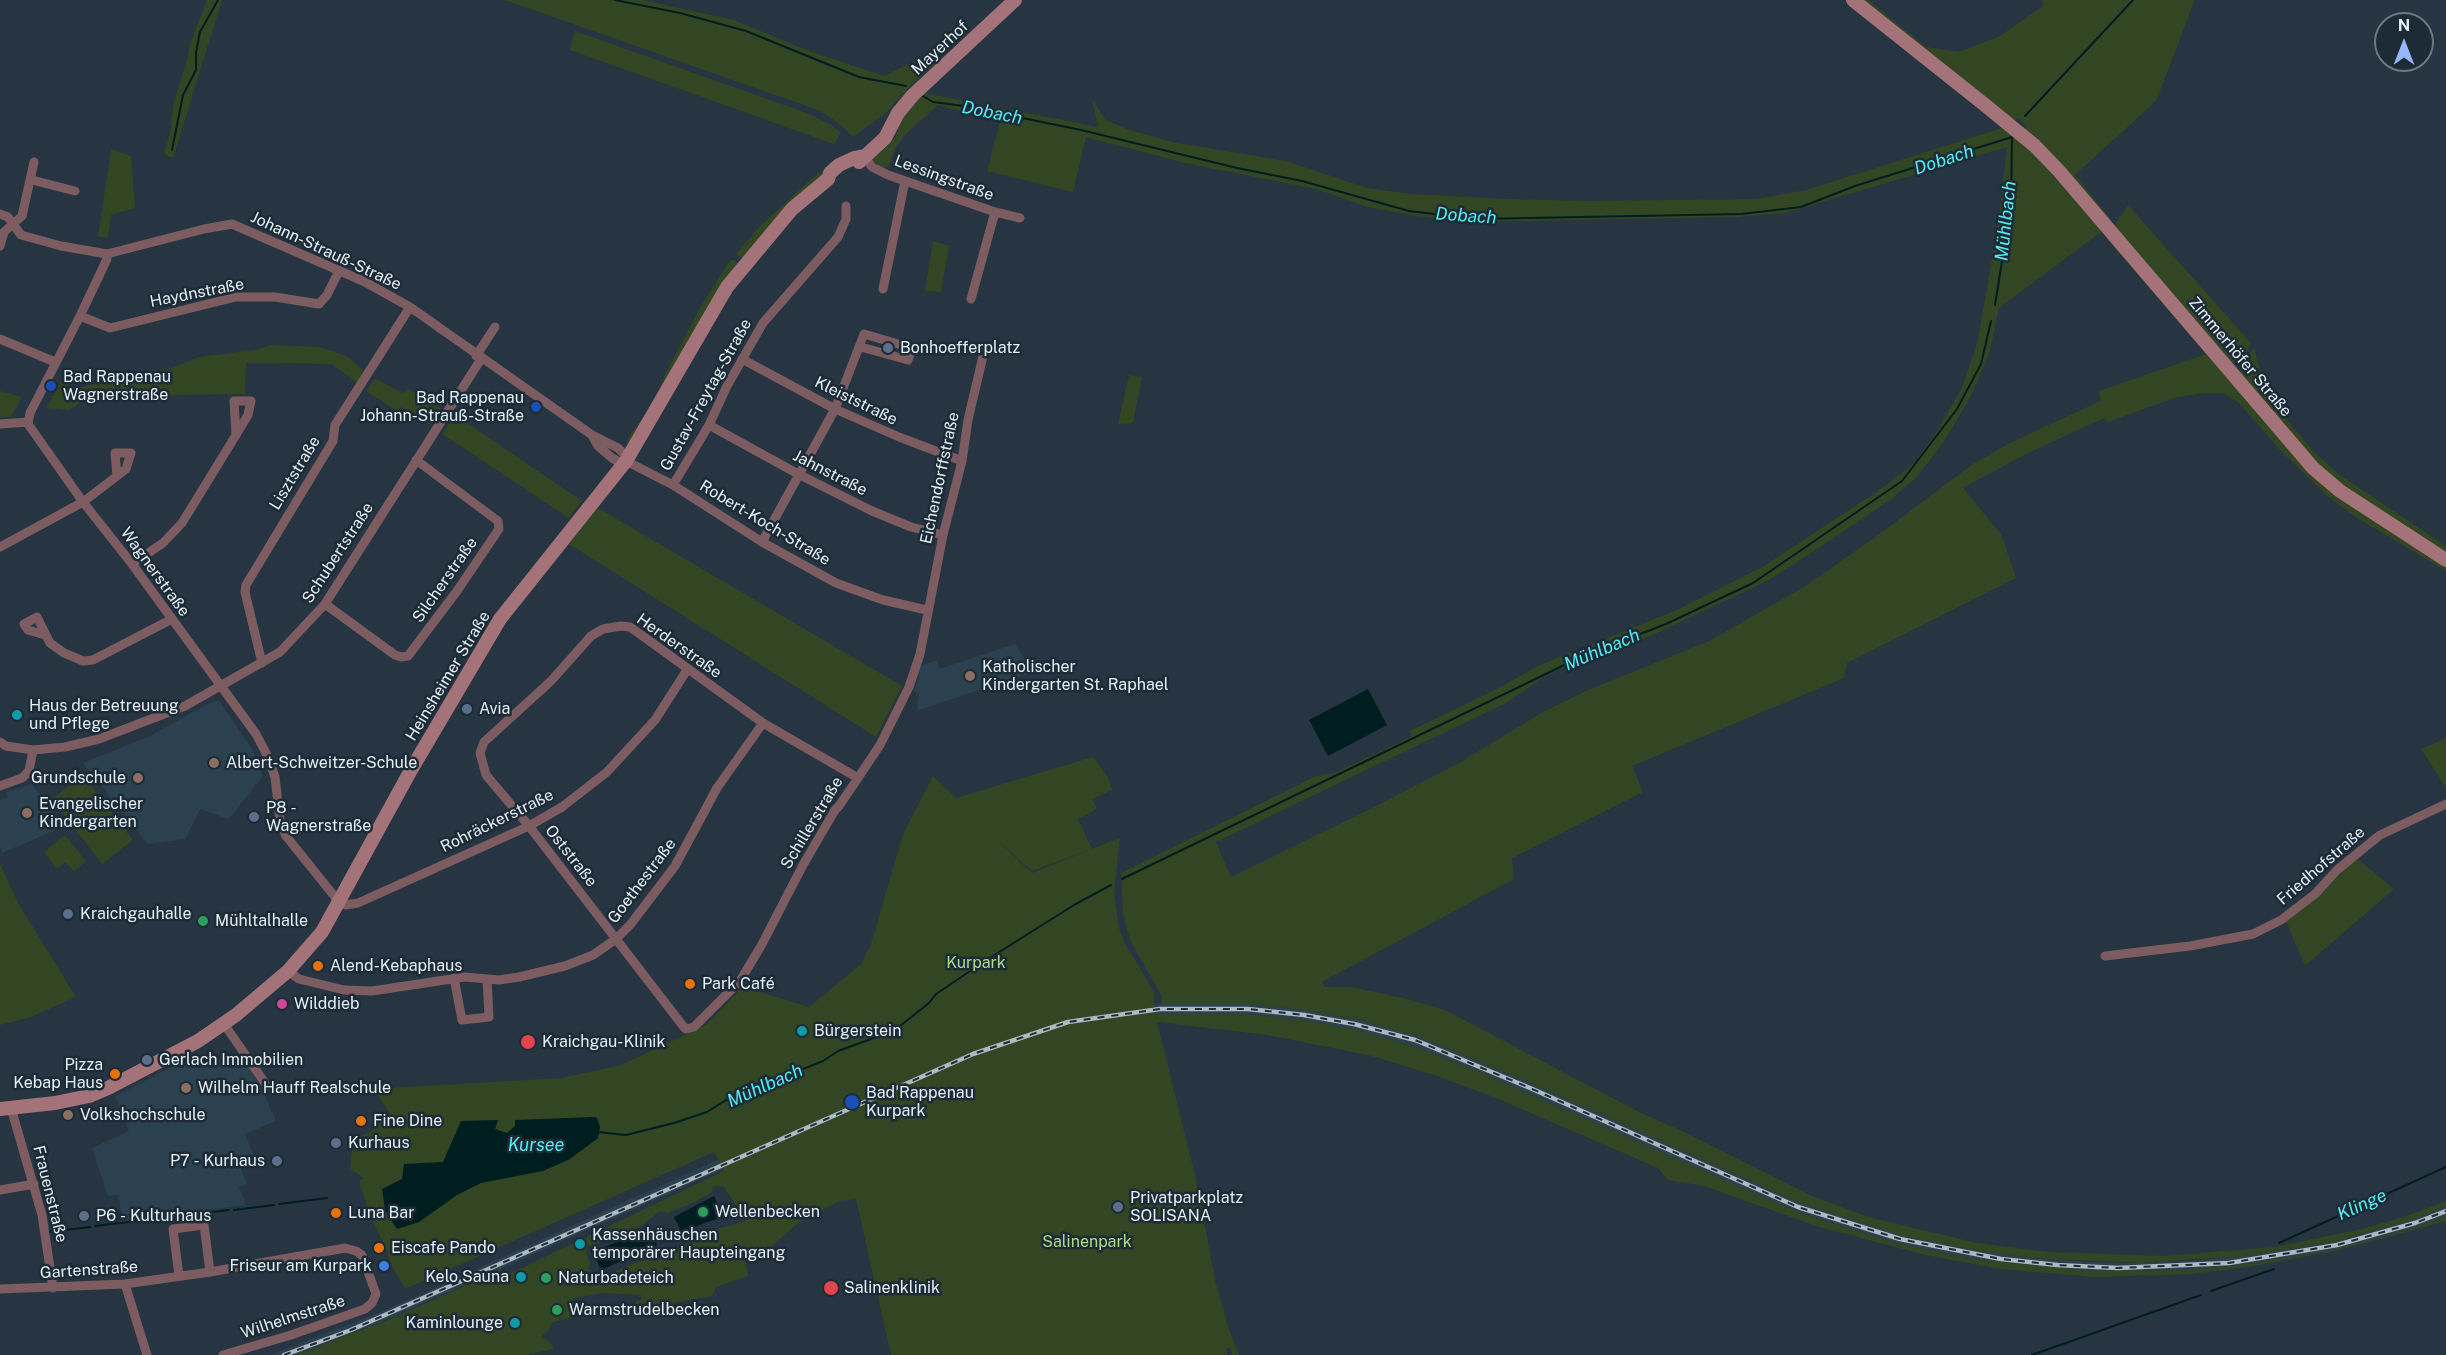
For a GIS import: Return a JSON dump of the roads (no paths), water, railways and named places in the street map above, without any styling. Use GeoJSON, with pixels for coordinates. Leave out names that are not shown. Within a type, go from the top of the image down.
{"type":"FeatureCollection","features":[{"type":"Feature","properties":{"kind":"street","name":"Mayerhof"},"geometry":{"type":"LineString","coordinates":[[913,95],[1015,0]]}},
{"type":"Feature","properties":{"kind":"street","name":"Zimmerhöfer Straße"},"geometry":{"type":"LineString","coordinates":[[1853,0],[2035,146],[2110,229],[2313,468],[2349,498],[2446,560]]}},
{"type":"Feature","properties":{"kind":"street","name":"Heinsheimer Straße"},"geometry":{"type":"LineString","coordinates":[[6,1109],[89,1096],[108,1088],[175,1054],[224,1024],[288,971],[322,932],[411,770],[500,619],[626,461],[727,287],[792,209],[828,179],[830,173],[846,161],[864,156],[885,138],[898,113],[913,95]]}},
{"type":"Feature","properties":{"kind":"street","name":"Lessingstraße"},"geometry":{"type":"LineString","coordinates":[[864,156],[872,166],[905,181],[995,212],[1020,218]]}},
{"type":"Feature","properties":{"kind":"street"},"geometry":{"type":"LineString","coordinates":[[0,246],[4,232],[22,216],[32,180],[34,162]]}},
{"type":"Feature","properties":{"kind":"street"},"geometry":{"type":"LineString","coordinates":[[32,180],[75,191]]}},
{"type":"Feature","properties":{"kind":"street"},"geometry":{"type":"LineString","coordinates":[[883,289],[905,181]]}},
{"type":"Feature","properties":{"kind":"street","name":"Gustav-Freytag-Straße"},"geometry":{"type":"LineString","coordinates":[[673,485],[709,425],[763,323],[838,237],[846,219],[846,206]]}},
{"type":"Feature","properties":{"kind":"street"},"geometry":{"type":"LineString","coordinates":[[971,299],[995,212]]}},
{"type":"Feature","properties":{"kind":"street","name":"Johann-Strauß-Straße"},"geometry":{"type":"LineString","coordinates":[[0,214],[8,217],[21,235],[61,246],[107,254],[204,228],[232,224],[363,281],[410,307],[479,358],[592,435],[598,446],[612,458],[619,462],[626,461]]}},
{"type":"Feature","properties":{"kind":"street"},"geometry":{"type":"LineString","coordinates":[[0,424],[28,422],[55,362],[107,259],[107,254]]}},
{"type":"Feature","properties":{"kind":"street","name":"Haydnstraße"},"geometry":{"type":"LineString","coordinates":[[80,316],[110,327],[236,297],[275,297],[319,304],[327,295],[339,271]]}},
{"type":"Feature","properties":{"kind":"street","name":"Lisztstraße"},"geometry":{"type":"LineString","coordinates":[[261,663],[245,592],[246,585],[333,441],[335,425],[410,307]]}},
{"type":"Feature","properties":{"kind":"street"},"geometry":{"type":"LineString","coordinates":[[479,358],[495,327]]}},
{"type":"Feature","properties":{"kind":"street"},"geometry":{"type":"LineString","coordinates":[[762,542],[835,409],[861,347],[864,334],[912,348],[908,360],[861,347]]}},
{"type":"Feature","properties":{"kind":"street"},"geometry":{"type":"LineString","coordinates":[[0,339],[55,362]]}},
{"type":"Feature","properties":{"kind":"street","name":"Eichendorffstraße"},"geometry":{"type":"LineString","coordinates":[[927,610],[962,461],[968,420],[984,352]]}},
{"type":"Feature","properties":{"kind":"street","name":"Schubertstraße"},"geometry":{"type":"LineString","coordinates":[[0,742],[6,746],[33,750],[65,747],[99,739],[185,706],[280,652],[325,604],[479,358]]}},
{"type":"Feature","properties":{"kind":"street","name":"Kleiststraße"},"geometry":{"type":"LineString","coordinates":[[742,359],[835,409],[899,438],[962,461]]}},
{"type":"Feature","properties":{"kind":"street","name":"Wagnerstraße"},"geometry":{"type":"LineString","coordinates":[[28,422],[83,502],[132,564],[265,750],[275,777],[280,820],[286,836],[339,902]]}},
{"type":"Feature","properties":{"kind":"street","name":"Jahnstraße"},"geometry":{"type":"LineString","coordinates":[[709,425],[800,476],[872,511],[911,527],[943,535]]}},
{"type":"Feature","properties":{"kind":"street"},"geometry":{"type":"LineString","coordinates":[[132,564],[163,543],[182,523],[236,435]]}},
{"type":"Feature","properties":{"kind":"street","name":"Silcherstraße"},"geometry":{"type":"LineString","coordinates":[[325,604],[395,655],[408,656],[499,530],[498,521],[416,460]]}},
{"type":"Feature","properties":{"kind":"street","name":"Robert-Koch-Straße"},"geometry":{"type":"LineString","coordinates":[[626,461],[673,485],[762,542],[837,583],[883,600],[927,610]]}},
{"type":"Feature","properties":{"kind":"street"},"geometry":{"type":"LineString","coordinates":[[0,546],[83,502],[117,476]]}},
{"type":"Feature","properties":{"kind":"street","name":"Schillerstraße"},"geometry":{"type":"LineString","coordinates":[[686,1029],[694,1027],[709,1014],[740,981],[835,810],[880,745],[909,687],[920,654],[927,610]]}},
{"type":"Feature","properties":{"kind":"street"},"geometry":{"type":"LineString","coordinates":[[45,635],[51,643],[73,659],[82,662],[93,660],[170,620]]}},
{"type":"Feature","properties":{"kind":"street","name":"Herderstraße"},"geometry":{"type":"LineString","coordinates":[[479,757],[484,742],[551,681],[591,636],[603,629],[630,627],[763,723],[858,778]]}},
{"type":"Feature","properties":{"kind":"street","name":"Rohräckerstraße"},"geometry":{"type":"LineString","coordinates":[[339,902],[346,905],[358,903],[529,826],[562,807],[608,772],[656,720],[687,670]]}},
{"type":"Feature","properties":{"kind":"street","name":"Goethestraße"},"geometry":{"type":"LineString","coordinates":[[288,971],[300,979],[344,990],[386,990],[470,976],[487,980],[519,977],[558,968],[593,955],[630,926],[675,866],[717,788],[763,723]]}},
{"type":"Feature","properties":{"kind":"street"},"geometry":{"type":"LineString","coordinates":[[0,786],[22,778],[28,771],[33,750]]}},
{"type":"Feature","properties":{"kind":"street","name":"Oststraße"},"geometry":{"type":"LineString","coordinates":[[479,757],[486,775],[529,826],[686,1029]]}},
{"type":"Feature","properties":{"kind":"street","name":"Friedhofstraße"},"geometry":{"type":"LineString","coordinates":[[2105,956],[2190,946],[2253,934],[2280,920],[2315,894],[2343,864],[2380,835],[2446,804]]}},
{"type":"Feature","properties":{"kind":"street"},"geometry":{"type":"LineString","coordinates":[[454,978],[462,1020],[489,1017],[487,980]]}},
{"type":"Feature","properties":{"kind":"street"},"geometry":{"type":"LineString","coordinates":[[224,1024],[267,1086]]}},
{"type":"Feature","properties":{"kind":"street","name":"Frauenstraße"},"geometry":{"type":"LineString","coordinates":[[6,1109],[34,1184],[46,1237],[53,1288]]}},
{"type":"Feature","properties":{"kind":"street"},"geometry":{"type":"LineString","coordinates":[[0,1190],[34,1184]]}},
{"type":"Feature","properties":{"kind":"street"},"geometry":{"type":"LineString","coordinates":[[179,1276],[173,1229],[204,1226],[210,1272]]}},
{"type":"Feature","properties":{"kind":"street","name":"Gartenstraße"},"geometry":{"type":"LineString","coordinates":[[0,1289],[125,1284],[210,1272],[345,1248]]}},
{"type":"Feature","properties":{"kind":"street","name":"Wilhelmstraße"},"geometry":{"type":"LineString","coordinates":[[223,1355],[337,1320],[365,1309],[372,1303],[376,1294],[362,1255],[345,1248]]}},
{"type":"Feature","properties":{"kind":"street"},"geometry":{"type":"LineString","coordinates":[[125,1284],[147,1355]]}},
{"type":"Feature","properties":{"kind":"water"},"geometry":{"type":"Polygon","coordinates":[[[1368,689],[1387,725],[1328,756],[1309,720],[1368,689]]]}},
{"type":"Feature","properties":{"kind":"water","name":"Kursee"},"geometry":{"type":"Polygon","coordinates":[[[597,1118],[600,1127],[598,1138],[570,1159],[543,1171],[481,1183],[457,1195],[419,1222],[397,1229],[385,1210],[382,1189],[402,1179],[404,1164],[443,1162],[461,1121],[498,1120],[495,1129],[507,1133],[515,1126],[515,1120],[597,1118]]]}},
{"type":"Feature","properties":{"kind":"water","name":"Wellenbecken"},"geometry":{"type":"Polygon","coordinates":[[[714,1196],[724,1217],[682,1233],[674,1217],[714,1196]]]}},
{"type":"Feature","properties":{"kind":"water"},"geometry":{"type":"Polygon","coordinates":[[[649,1228],[657,1245],[601,1270],[593,1252],[649,1228]]]}},
{"type":"Feature","properties":{"kind":"waterway"},"geometry":{"type":"LineString","coordinates":[[172,150],[183,95],[196,70],[196,52],[200,32],[218,0]]}},
{"type":"Feature","properties":{"kind":"waterway","name":"Dobach"},"geometry":{"type":"LineString","coordinates":[[615,0],[680,13],[746,31],[859,77],[906,86]]}},
{"type":"Feature","properties":{"kind":"waterway","name":"Mühlbach"},"geometry":{"type":"LineString","coordinates":[[2025,116],[2133,0]]}},
{"type":"Feature","properties":{"kind":"waterway","name":"Dobach"},"geometry":{"type":"LineString","coordinates":[[923,96],[933,102],[964,106],[1081,130],[1237,168],[1302,181],[1409,211],[1477,219],[1741,214],[1801,207],[1855,186],[2012,137],[2011,205],[1995,305]]}},
{"type":"Feature","properties":{"kind":"waterway","name":"Mühlbach"},"geometry":{"type":"LineString","coordinates":[[1122,879],[1583,656],[1666,624],[1753,583],[1902,481],[1957,409],[1981,364],[1991,321]]}},
{"type":"Feature","properties":{"kind":"waterway","name":"Mühlbach"},"geometry":{"type":"LineString","coordinates":[[597,1132],[626,1135],[707,1112],[726,1100],[823,1061],[838,1051],[882,1035],[900,1026],[929,1003],[936,994],[985,961],[1074,905],[1111,885]]}},
{"type":"Feature","properties":{"kind":"waterway","name":"Klinge"},"geometry":{"type":"LineString","coordinates":[[2279,1243],[2446,1167]]}},
{"type":"Feature","properties":{"kind":"waterway"},"geometry":{"type":"LineString","coordinates":[[279,1204],[327,1198]]}},
{"type":"Feature","properties":{"kind":"waterway","name":"Mühlbach"},"geometry":{"type":"LineString","coordinates":[[234,1210],[274,1205]]}},
{"type":"Feature","properties":{"kind":"waterway","name":"Mühlbach"},"geometry":{"type":"LineString","coordinates":[[95,1226],[229,1210]]}},
{"type":"Feature","properties":{"kind":"waterway","name":"Mühlbach"},"geometry":{"type":"LineString","coordinates":[[49,1232],[90,1227]]}},
{"type":"Feature","properties":{"kind":"waterway","name":"Klinge"},"geometry":{"type":"LineString","coordinates":[[2211,1291],[2274,1269]]}},
{"type":"Feature","properties":{"kind":"waterway","name":"Klinge"},"geometry":{"type":"LineString","coordinates":[[2032,1355],[2201,1295]]}},
{"type":"Feature","properties":{"kind":"railway"},"geometry":{"type":"LineString","coordinates":[[284,1355],[351,1330],[973,1054],[1068,1022],[1160,1009],[1248,1009],[1304,1015],[1354,1024],[1415,1040],[1530,1088],[1798,1207],[1900,1239],[2001,1259],[2118,1268],[2229,1263],[2337,1245],[2415,1223],[2446,1211]]}},
{"type":"Feature","properties":{"kind":"place","name":"Bonhoefferplatz"},"geometry":{"type":"Point","coordinates":[888,348]}},
{"type":"Feature","properties":{"kind":"place","name":"Bad Rappenau Wagnerstraße"},"geometry":{"type":"Point","coordinates":[51,386]}},
{"type":"Feature","properties":{"kind":"place","name":"Bad Rappenau Johann-Strauß-Straße"},"geometry":{"type":"Point","coordinates":[536,407]}},
{"type":"Feature","properties":{"kind":"place","name":"Katholischer Kindergarten St. Raphael"},"geometry":{"type":"Point","coordinates":[970,676]}},
{"type":"Feature","properties":{"kind":"place","name":"Avia"},"geometry":{"type":"Point","coordinates":[467,709]}},
{"type":"Feature","properties":{"kind":"place","name":"Haus der Betreuung und Pflege"},"geometry":{"type":"Point","coordinates":[17,715]}},
{"type":"Feature","properties":{"kind":"place","name":"Albert-Schweitzer-Schule"},"geometry":{"type":"Point","coordinates":[214,763]}},
{"type":"Feature","properties":{"kind":"place","name":"Grundschule"},"geometry":{"type":"Point","coordinates":[138,778]}},
{"type":"Feature","properties":{"kind":"place","name":"Evangelischer Kindergarten"},"geometry":{"type":"Point","coordinates":[27,813]}},
{"type":"Feature","properties":{"kind":"place","name":"P8 - Wagnerstraße"},"geometry":{"type":"Point","coordinates":[254,817]}},
{"type":"Feature","properties":{"kind":"place","name":"Kraichgauhalle"},"geometry":{"type":"Point","coordinates":[68,914]}},
{"type":"Feature","properties":{"kind":"place","name":"Mühltalhalle"},"geometry":{"type":"Point","coordinates":[203,921]}},
{"type":"Feature","properties":{"kind":"place","name":"Alend-Kebaphaus"},"geometry":{"type":"Point","coordinates":[318,966]}},
{"type":"Feature","properties":{"kind":"place","name":"Park Café"},"geometry":{"type":"Point","coordinates":[690,984]}},
{"type":"Feature","properties":{"kind":"place","name":"Wilddieb"},"geometry":{"type":"Point","coordinates":[282,1004]}},
{"type":"Feature","properties":{"kind":"place","name":"Bürgerstein"},"geometry":{"type":"Point","coordinates":[802,1031]}},
{"type":"Feature","properties":{"kind":"place","name":"Kraichgau-Klinik"},"geometry":{"type":"Point","coordinates":[528,1042]}},
{"type":"Feature","properties":{"kind":"place","name":"Gerlach Immobilien"},"geometry":{"type":"Point","coordinates":[147,1060]}},
{"type":"Feature","properties":{"kind":"place","name":"Pizza Kebap Haus"},"geometry":{"type":"Point","coordinates":[115,1074]}},
{"type":"Feature","properties":{"kind":"place","name":"Wilhelm Hauff Realschule"},"geometry":{"type":"Point","coordinates":[186,1088]}},
{"type":"Feature","properties":{"kind":"place","name":"Bad Rappenau Kurpark"},"geometry":{"type":"Point","coordinates":[852,1102]}},
{"type":"Feature","properties":{"kind":"place","name":"Volkshochschule"},"geometry":{"type":"Point","coordinates":[68,1115]}},
{"type":"Feature","properties":{"kind":"place","name":"Fine Dine"},"geometry":{"type":"Point","coordinates":[361,1121]}},
{"type":"Feature","properties":{"kind":"place","name":"Kurhaus"},"geometry":{"type":"Point","coordinates":[336,1143]}},
{"type":"Feature","properties":{"kind":"place","name":"P7 - Kurhaus"},"geometry":{"type":"Point","coordinates":[277,1161]}},
{"type":"Feature","properties":{"kind":"place","name":"Privatparkplatz SOLISANA"},"geometry":{"type":"Point","coordinates":[1118,1207]}},
{"type":"Feature","properties":{"kind":"place","name":"Wellenbecken"},"geometry":{"type":"Point","coordinates":[703,1212]}},
{"type":"Feature","properties":{"kind":"place","name":"Luna Bar"},"geometry":{"type":"Point","coordinates":[336,1213]}},
{"type":"Feature","properties":{"kind":"place","name":"P6 - Kulturhaus"},"geometry":{"type":"Point","coordinates":[84,1216]}},
{"type":"Feature","properties":{"kind":"place","name":"Kassenhäuschen temporärer Haupteingang"},"geometry":{"type":"Point","coordinates":[580,1244]}},
{"type":"Feature","properties":{"kind":"place","name":"Eiscafe Pando"},"geometry":{"type":"Point","coordinates":[379,1248]}},
{"type":"Feature","properties":{"kind":"place","name":"Friseur am Kurpark"},"geometry":{"type":"Point","coordinates":[384,1266]}},
{"type":"Feature","properties":{"kind":"place","name":"Kelo Sauna"},"geometry":{"type":"Point","coordinates":[521,1277]}},
{"type":"Feature","properties":{"kind":"place","name":"Naturbadeteich"},"geometry":{"type":"Point","coordinates":[546,1278]}},
{"type":"Feature","properties":{"kind":"place","name":"Salinenklinik"},"geometry":{"type":"Point","coordinates":[831,1288]}},
{"type":"Feature","properties":{"kind":"place","name":"Warmstrudelbecken"},"geometry":{"type":"Point","coordinates":[557,1310]}},
{"type":"Feature","properties":{"kind":"place","name":"Kaminlounge"},"geometry":{"type":"Point","coordinates":[515,1323]}},
{"type":"Feature","properties":{"kind":"park label","name":"Kurpark"},"geometry":{"type":"Point","coordinates":[976,963]}},
{"type":"Feature","properties":{"kind":"park label","name":"Salinenpark"},"geometry":{"type":"Point","coordinates":[1087,1242]}}]}
